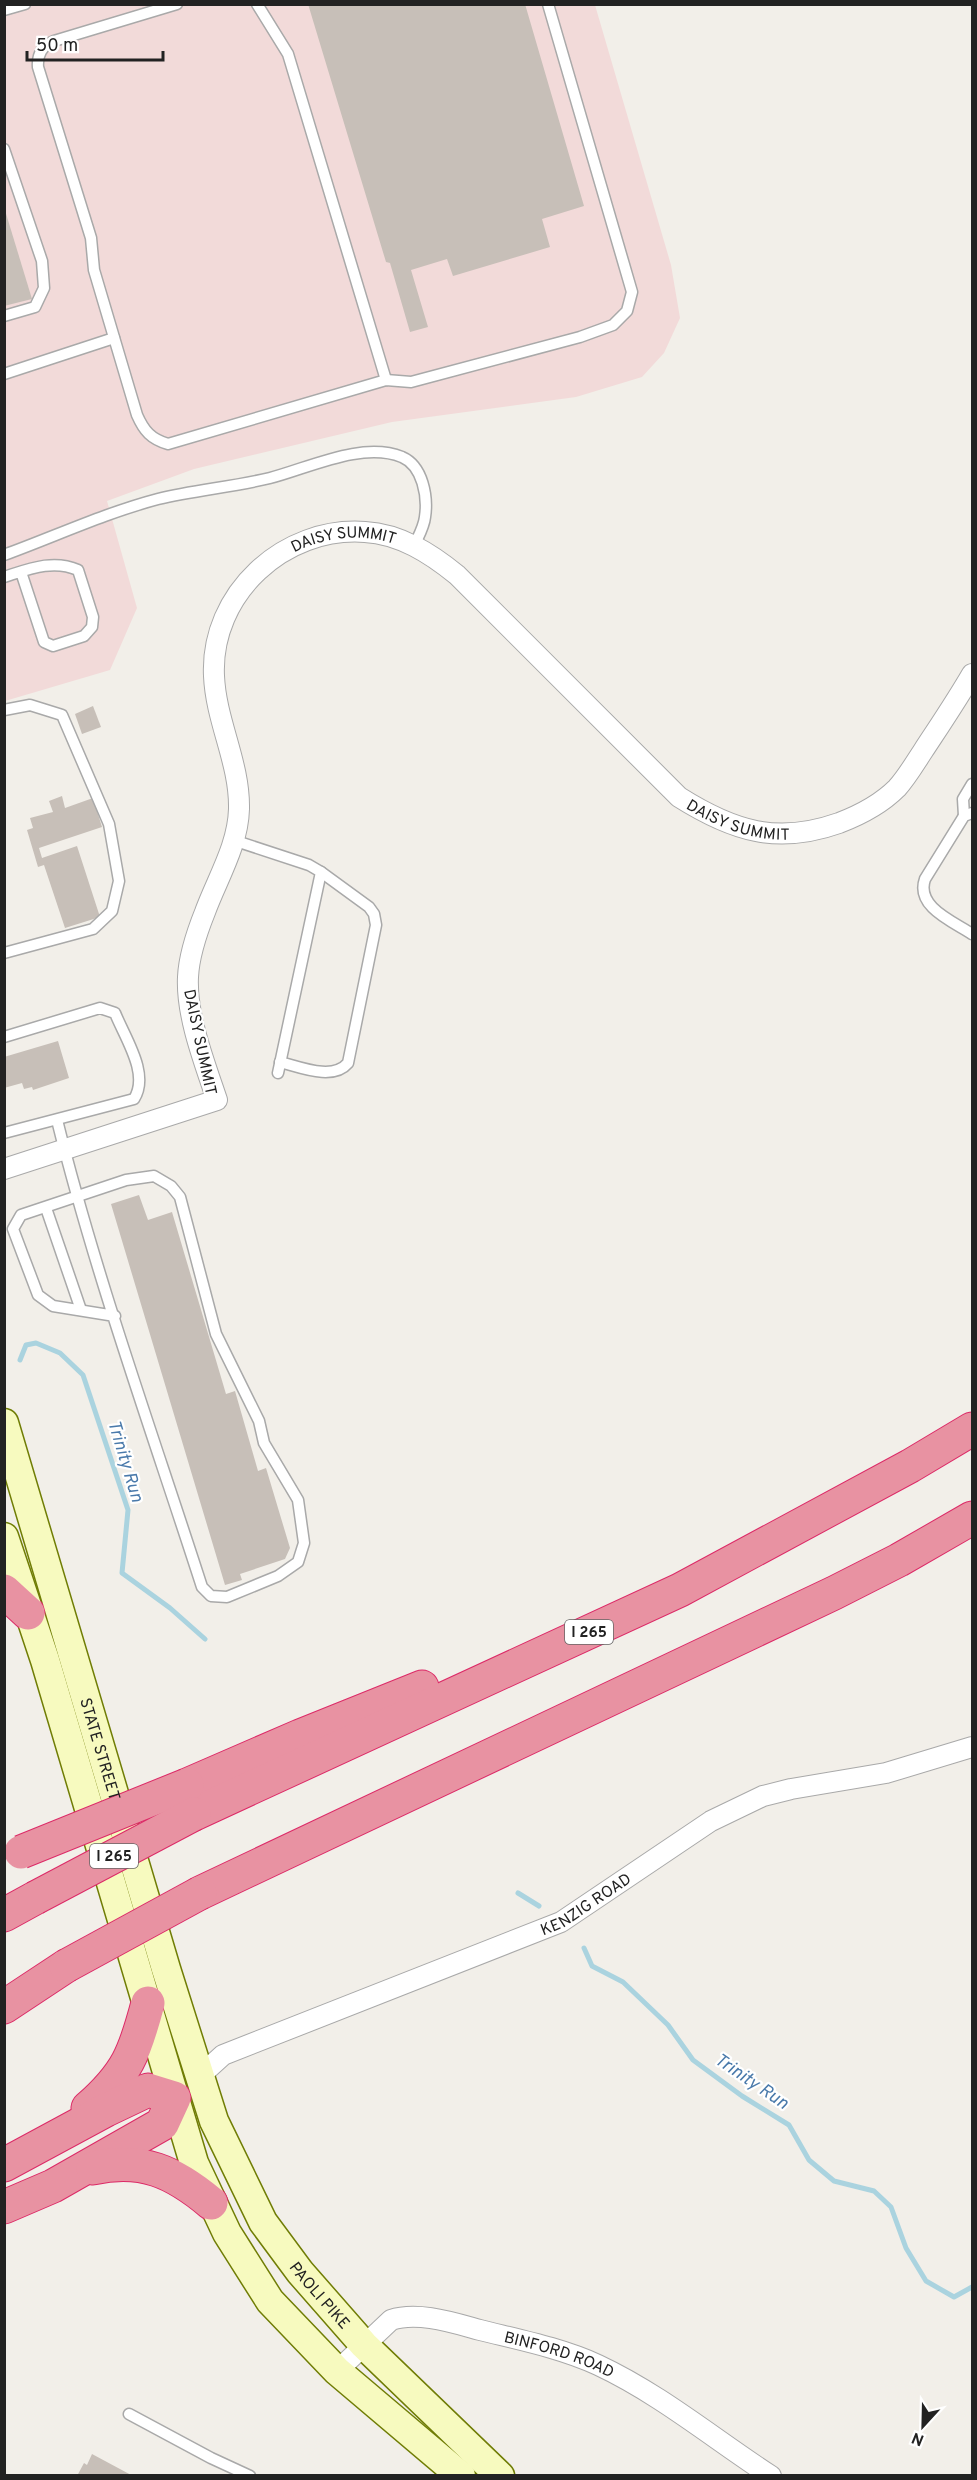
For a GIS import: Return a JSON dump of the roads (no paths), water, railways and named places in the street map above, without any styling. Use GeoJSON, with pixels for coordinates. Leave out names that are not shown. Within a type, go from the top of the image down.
{"type":"FeatureCollection","features":[{"type":"Feature","properties":{"kind":"highway"},"geometry":{"type":"LineString","coordinates":[[13,1856],[190,1800],[300,1736],[733,1562],[910,1467],[972,1429]]}},
{"type":"Feature","properties":{"kind":"highway"},"geometry":{"type":"LineString","coordinates":[[4,2007],[66,1966],[200,1893],[834,1593],[899,1560],[972,1518]]}},
{"type":"Feature","properties":{"kind":"highway","name":"I 265"},"geometry":{"type":"LineString","coordinates":[[4,1914],[35,1898],[190,1800]]}},
{"type":"Feature","properties":{"kind":"highway"},"geometry":{"type":"LineString","coordinates":[[69,2130],[88,2108],[110,2089],[126,2069],[138,2040],[148,2003]]}},
{"type":"Feature","properties":{"kind":"highway"},"geometry":{"type":"LineString","coordinates":[[4,2165],[148,2090],[174,2098],[162,2124],[53,2186]]}},
{"type":"Feature","properties":{"kind":"highway"},"geometry":{"type":"LineString","coordinates":[[4,2207],[88,2170],[129,2163],[163,2171],[211,2203]]}},
{"type":"Feature","properties":{"kind":"main road","name":"STATE STREET"},"geometry":{"type":"LineString","coordinates":[[4,1423],[166,1969],[201,2075]]}},
{"type":"Feature","properties":{"kind":"main road"},"geometry":{"type":"LineString","coordinates":[[4,1528],[33,1519]]}},
{"type":"Feature","properties":{"kind":"main road","name":"STATE STREET"},"geometry":{"type":"LineString","coordinates":[[4,1537],[16,1602],[45,1660],[148,2003],[174,2098]]}},
{"type":"Feature","properties":{"kind":"main road"},"geometry":{"type":"LineString","coordinates":[[201,2075],[174,2098],[194,2163],[211,2203],[270,2301],[337,2371],[461,2475]]}},
{"type":"Feature","properties":{"kind":"main road","name":"PAOLI PIKE"},"geometry":{"type":"LineString","coordinates":[[201,2075],[214,2121],[263,2222],[300,2272],[364,2345],[500,2475]]}},
{"type":"Feature","properties":{"kind":"street","name":"DAISY SUMMIT"},"geometry":{"type":"LineString","coordinates":[[64,1150],[217,1100],[190,1006],[188,978],[194,940],[225,868],[239,811],[236,774],[214,677],[216,647],[223,620],[237,594],[256,571],[282,551],[308,539],[334,533],[365,532],[395,538],[434,556],[457,575],[680,797],[712,818],[746,830],[792,834],[816,831],[855,817],[881,803],[898,787],[972,674]]}},
{"type":"Feature","properties":{"kind":"street"},"geometry":{"type":"LineString","coordinates":[[4,1168],[64,1150]]}},
{"type":"Feature","properties":{"kind":"street","name":"KENZIG ROAD"},"geometry":{"type":"LineString","coordinates":[[201,2075],[223,2055],[360,1999],[561,1922],[640,1871],[711,1821],[763,1796],[886,1773],[972,1747]]}},
{"type":"Feature","properties":{"kind":"street","name":"BINFORD ROAD"},"geometry":{"type":"LineString","coordinates":[[337,2371],[391,2320],[409,2316],[466,2326],[573,2355],[637,2386],[771,2475]]}},
{"type":"Feature","properties":{"kind":"lane"},"geometry":{"type":"LineString","coordinates":[[4,10],[25,4]]}},
{"type":"Feature","properties":{"kind":"lane"},"geometry":{"type":"LineString","coordinates":[[177,4],[54,41],[43,48],[38,60],[91,238],[94,270],[143,428],[154,440],[168,444],[386,380],[411,382],[580,337],[614,325],[627,312],[632,292],[548,4]]}},
{"type":"Feature","properties":{"kind":"lane"},"geometry":{"type":"LineString","coordinates":[[257,4],[288,54],[386,380]]}},
{"type":"Feature","properties":{"kind":"lane"},"geometry":{"type":"LineString","coordinates":[[4,149],[42,261],[44,288],[35,307],[4,316]]}},
{"type":"Feature","properties":{"kind":"lane"},"geometry":{"type":"LineString","coordinates":[[4,374],[114,338]]}},
{"type":"Feature","properties":{"kind":"lane"},"geometry":{"type":"LineString","coordinates":[[14,574],[42,566],[66,565],[78,570],[93,617],[92,627],[84,636],[53,646],[44,642],[5,555],[87,523],[160,499],[268,478],[321,462],[367,452],[387,453],[403,458],[410,462],[419,475],[425,490],[425,519],[414,546]]}},
{"type":"Feature","properties":{"kind":"lane"},"geometry":{"type":"LineString","coordinates":[[4,710],[30,705],[62,715],[109,824],[119,881],[112,911],[93,929],[4,953]]}},
{"type":"Feature","properties":{"kind":"lane"},"geometry":{"type":"LineString","coordinates":[[972,784],[963,799],[968,815],[925,879],[923,888],[931,906],[972,934]]}},
{"type":"Feature","properties":{"kind":"lane"},"geometry":{"type":"LineString","coordinates":[[233,840],[309,865],[321,872],[369,907],[374,914],[376,925],[348,1063],[343,1069],[333,1073],[279,1068],[321,872]]}},
{"type":"Feature","properties":{"kind":"lane"},"geometry":{"type":"LineString","coordinates":[[4,1037],[100,1008],[115,1013],[139,1070],[140,1090],[134,1100],[4,1133]]}},
{"type":"Feature","properties":{"kind":"lane"},"geometry":{"type":"LineString","coordinates":[[57,1120],[77,1198],[202,1587],[211,1596],[227,1597],[278,1576],[298,1562],[304,1543],[298,1500],[264,1443],[259,1421],[216,1334],[180,1197],[171,1186],[154,1176],[126,1179],[77,1198],[21,1215],[13,1229],[38,1295],[53,1306],[114,1316]]}},
{"type":"Feature","properties":{"kind":"lane"},"geometry":{"type":"LineString","coordinates":[[46,1208],[81,1310]]}},
{"type":"Feature","properties":{"kind":"lane"},"geometry":{"type":"LineString","coordinates":[[129,2414],[211,2458],[250,2475]]}},
{"type":"Feature","properties":{"kind":"waterway","name":"Trinity Run"},"geometry":{"type":"LineString","coordinates":[[20,1360],[26,1345],[36,1343],[60,1353],[83,1375],[128,1510],[122,1573],[170,1608],[205,1639]]}},
{"type":"Feature","properties":{"kind":"waterway","name":"Trinity Run"},"geometry":{"type":"LineString","coordinates":[[518,1893],[539,1906]]}},
{"type":"Feature","properties":{"kind":"waterway","name":"Trinity Run"},"geometry":{"type":"LineString","coordinates":[[584,1948],[592,1966],[623,1982],[668,2025],[693,2060],[742,2096],[789,2125],[809,2160],[834,2181],[874,2191],[891,2207],[906,2248],[926,2281],[954,2297],[972,2287]]}}]}
